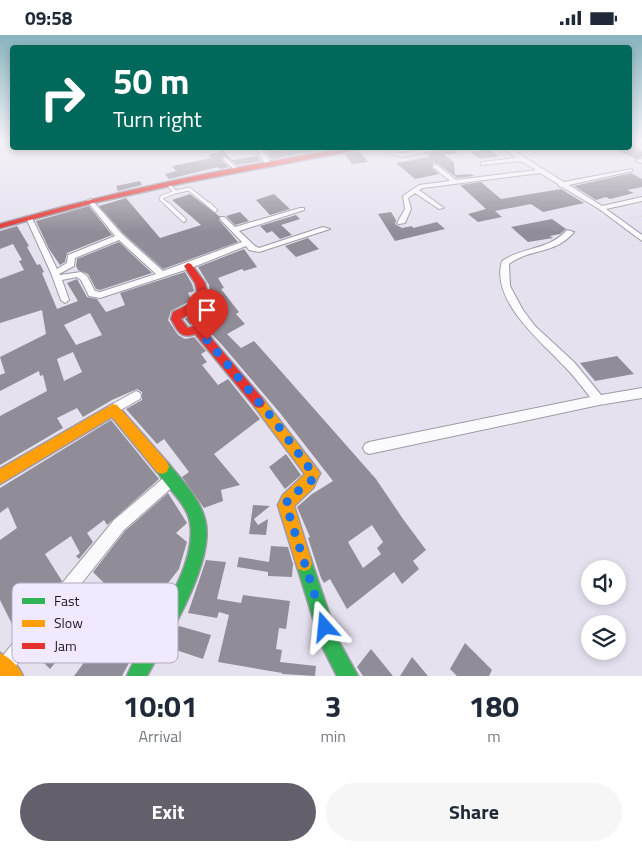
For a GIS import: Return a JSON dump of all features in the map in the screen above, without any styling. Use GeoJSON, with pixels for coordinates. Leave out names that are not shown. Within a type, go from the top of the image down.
{"type":"FeatureCollection","features":[{"type":"Feature","properties":{"kind":"street"},"geometry":{"type":"LineString","coordinates":[[0,226],[90,201],[172,189],[227,172]]}},
{"type":"Feature","properties":{"kind":"street"},"geometry":{"type":"LineString","coordinates":[[442,172],[454,181]]}},
{"type":"Feature","properties":{"kind":"street"},"geometry":{"type":"LineString","coordinates":[[400,223],[408,209],[405,197],[426,185],[532,172]]}},
{"type":"Feature","properties":{"kind":"street"},"geometry":{"type":"LineString","coordinates":[[541,172],[601,208],[642,239]]}},
{"type":"Feature","properties":{"kind":"street"},"geometry":{"type":"LineString","coordinates":[[561,185],[621,172]]}},
{"type":"Feature","properties":{"kind":"street"},"geometry":{"type":"LineString","coordinates":[[415,190],[441,209]]}},
{"type":"Feature","properties":{"kind":"street"},"geometry":{"type":"LineString","coordinates":[[601,208],[642,199]]}},
{"type":"Feature","properties":{"kind":"street"},"geometry":{"type":"LineString","coordinates":[[90,201],[120,237],[162,275]]}},
{"type":"Feature","properties":{"kind":"street"},"geometry":{"type":"LineString","coordinates":[[234,230],[302,209]]}},
{"type":"Feature","properties":{"kind":"street"},"geometry":{"type":"LineString","coordinates":[[29,218],[65,300]]}},
{"type":"Feature","properties":{"kind":"street"},"geometry":{"type":"LineString","coordinates":[[222,218],[252,249],[259,250],[326,229]]}},
{"type":"Feature","properties":{"kind":"street"},"geometry":{"type":"LineString","coordinates":[[570,232],[560,243],[534,253],[510,259],[505,263],[506,286],[519,313],[570,365],[599,400]]}},
{"type":"Feature","properties":{"kind":"street"},"geometry":{"type":"LineString","coordinates":[[56,276],[71,264],[71,257],[120,237]]}},
{"type":"Feature","properties":{"kind":"street"},"geometry":{"type":"LineString","coordinates":[[56,276],[78,275],[84,278],[92,294],[95,295],[162,275],[247,243]]}},
{"type":"Feature","properties":{"kind":"street"},"geometry":{"type":"LineString","coordinates":[[188,266],[202,284],[203,296],[198,304],[177,315],[176,319],[182,330],[186,333],[197,329],[273,419],[313,473],[312,480],[288,499],[286,505],[330,644],[348,676]]}},
{"type":"Feature","properties":{"kind":"street"},"geometry":{"type":"LineString","coordinates":[[369,448],[599,400],[642,393]]}},
{"type":"Feature","properties":{"kind":"street"},"geometry":{"type":"LineString","coordinates":[[0,477],[136,396]]}},
{"type":"Feature","properties":{"kind":"street"},"geometry":{"type":"LineString","coordinates":[[113,409],[172,479],[198,520],[198,550],[178,597]]}},
{"type":"Feature","properties":{"kind":"street"},"geometry":{"type":"LineString","coordinates":[[73,583],[119,525],[172,479]]}},
{"type":"Feature","properties":{"kind":"street"},"geometry":{"type":"LineString","coordinates":[[137,676],[144,663]]}},
{"type":"Feature","properties":{"kind":"lane"},"geometry":{"type":"LineString","coordinates":[[184,220],[160,199],[172,189],[189,189],[215,210]]}},
{"type":"Feature","properties":{"kind":"path"},"geometry":{"type":"LineString","coordinates":[[629,219],[642,216]]}},
{"type":"Feature","properties":{"kind":"building"},"geometry":{"type":"Polygon","coordinates":[[[173,172],[198,172],[169,179],[165,174],[173,172]]]}},
{"type":"Feature","properties":{"kind":"building"},"geometry":{"type":"Polygon","coordinates":[[[407,172],[437,172],[439,174],[415,179],[407,172]]]}},
{"type":"Feature","properties":{"kind":"building"},"geometry":{"type":"Polygon","coordinates":[[[449,172],[455,172],[455,175],[471,174],[474,176],[457,178],[449,172]]]}},
{"type":"Feature","properties":{"kind":"building"},"geometry":{"type":"Polygon","coordinates":[[[631,173],[642,179],[642,187],[627,190],[634,193],[610,199],[606,197],[596,200],[574,186],[631,173]]]}},
{"type":"Feature","properties":{"kind":"building"},"geometry":{"type":"Polygon","coordinates":[[[140,181],[142,185],[118,191],[116,186],[140,181]]]}},
{"type":"Feature","properties":{"kind":"building"},"geometry":{"type":"Polygon","coordinates":[[[481,182],[501,199],[561,189],[584,203],[543,212],[531,204],[495,211],[502,217],[478,222],[468,214],[486,209],[460,185],[481,182]]]}},
{"type":"Feature","properties":{"kind":"building"},"geometry":{"type":"Polygon","coordinates":[[[190,194],[219,216],[219,220],[238,242],[163,269],[124,234],[99,206],[126,198],[160,238],[201,225],[172,200],[190,194]]]}},
{"type":"Feature","properties":{"kind":"building"},"geometry":{"type":"Polygon","coordinates":[[[274,194],[290,209],[270,215],[256,200],[274,194]]]}},
{"type":"Feature","properties":{"kind":"building"},"geometry":{"type":"Polygon","coordinates":[[[89,206],[112,235],[67,253],[65,262],[60,265],[49,249],[36,221],[89,206]]]}},
{"type":"Feature","properties":{"kind":"building"},"geometry":{"type":"Polygon","coordinates":[[[240,212],[249,221],[235,225],[226,216],[240,212]]]}},
{"type":"Feature","properties":{"kind":"building"},"geometry":{"type":"Polygon","coordinates":[[[391,212],[396,220],[395,224],[402,228],[412,226],[413,228],[437,222],[445,229],[395,241],[378,214],[391,212]]]}},
{"type":"Feature","properties":{"kind":"building"},"geometry":{"type":"Polygon","coordinates":[[[296,215],[300,219],[281,225],[292,235],[280,239],[272,231],[267,233],[260,226],[296,215]]]}},
{"type":"Feature","properties":{"kind":"building"},"geometry":{"type":"Polygon","coordinates":[[[552,219],[566,229],[560,234],[550,236],[553,238],[528,242],[511,227],[552,219]]]}},
{"type":"Feature","properties":{"kind":"building"},"geometry":{"type":"Polygon","coordinates":[[[17,226],[29,246],[27,247],[37,265],[40,264],[44,272],[42,273],[57,309],[78,301],[67,283],[77,279],[87,297],[97,299],[106,312],[125,305],[120,293],[185,272],[194,291],[188,293],[190,301],[171,311],[168,320],[178,335],[185,339],[194,337],[206,351],[201,354],[207,362],[202,365],[218,385],[228,379],[260,419],[214,454],[240,485],[221,490],[223,501],[204,508],[182,477],[189,472],[164,439],[157,444],[126,409],[142,400],[142,392],[137,389],[112,400],[83,417],[77,408],[57,418],[63,428],[0,465],[0,416],[47,391],[43,375],[40,376],[39,371],[0,391],[0,375],[5,373],[0,357],[46,334],[42,310],[0,323],[0,279],[24,270],[19,261],[22,260],[13,244],[0,249],[0,231],[17,226]],[[90,313],[64,325],[76,345],[102,335],[90,313]],[[73,352],[57,359],[64,381],[82,372],[73,352]]]}},
{"type":"Feature","properties":{"kind":"building"},"geometry":{"type":"Polygon","coordinates":[[[308,238],[319,249],[296,257],[285,246],[308,238]]]}},
{"type":"Feature","properties":{"kind":"building"},"geometry":{"type":"Polygon","coordinates":[[[119,242],[152,273],[100,290],[96,289],[88,274],[78,270],[76,266],[77,259],[119,242]]]}},
{"type":"Feature","properties":{"kind":"building"},"geometry":{"type":"Polygon","coordinates":[[[244,249],[257,267],[244,271],[242,269],[218,278],[224,288],[221,289],[239,312],[236,314],[245,324],[227,334],[241,348],[254,341],[376,479],[426,550],[413,561],[419,569],[402,584],[394,572],[347,609],[330,579],[324,583],[308,538],[310,537],[297,507],[312,494],[333,481],[280,413],[223,346],[203,325],[196,322],[190,325],[185,319],[201,310],[205,304],[211,301],[209,285],[198,267],[244,249]],[[372,525],[348,542],[363,568],[381,554],[377,548],[383,542],[372,525]]]}},
{"type":"Feature","properties":{"kind":"building"},"geometry":{"type":"Polygon","coordinates":[[[617,356],[634,374],[595,381],[580,363],[617,356]]]}},
{"type":"Feature","properties":{"kind":"building"},"geometry":{"type":"Polygon","coordinates":[[[111,420],[159,479],[107,525],[104,520],[87,533],[93,542],[79,559],[76,556],[80,553],[71,536],[45,554],[62,581],[60,583],[12,583],[12,624],[0,600],[0,540],[17,528],[8,507],[0,513],[0,488],[111,420]]]}},
{"type":"Feature","properties":{"kind":"building"},"geometry":{"type":"Polygon","coordinates":[[[286,454],[301,475],[285,489],[269,467],[286,454]]]}},
{"type":"Feature","properties":{"kind":"building"},"geometry":{"type":"Polygon","coordinates":[[[168,493],[187,523],[176,533],[187,542],[179,569],[168,583],[104,583],[93,572],[125,531],[168,493]]]}},
{"type":"Feature","properties":{"kind":"building"},"geometry":{"type":"Polygon","coordinates":[[[253,505],[270,506],[254,519],[258,525],[268,519],[266,535],[249,534],[253,505]]]}},
{"type":"Feature","properties":{"kind":"building"},"geometry":{"type":"Polygon","coordinates":[[[271,546],[288,547],[293,564],[292,577],[268,576],[268,572],[237,567],[239,557],[269,562],[271,546]]]}},
{"type":"Feature","properties":{"kind":"building"},"geometry":{"type":"Polygon","coordinates":[[[206,560],[226,562],[217,599],[241,603],[243,595],[290,601],[286,629],[279,628],[276,649],[282,650],[280,662],[316,666],[315,676],[282,674],[218,662],[229,615],[219,612],[217,618],[188,613],[206,560]]]}},
{"type":"Feature","properties":{"kind":"building"},"geometry":{"type":"Polygon","coordinates":[[[179,626],[211,635],[203,659],[178,651],[179,626]]]}},
{"type":"Feature","properties":{"kind":"building"},"geometry":{"type":"Polygon","coordinates":[[[465,643],[492,670],[489,676],[457,676],[450,669],[465,643]]]}},
{"type":"Feature","properties":{"kind":"building"},"geometry":{"type":"Polygon","coordinates":[[[371,649],[393,676],[363,676],[357,667],[371,649]]]}},
{"type":"Feature","properties":{"kind":"building"},"geometry":{"type":"Polygon","coordinates":[[[412,657],[428,676],[400,676],[412,657]]]}},
{"type":"Feature","properties":{"kind":"building"},"geometry":{"type":"Polygon","coordinates":[[[44,663],[55,663],[50,669],[44,663]]]}},
{"type":"Feature","properties":{"kind":"building"},"geometry":{"type":"Polygon","coordinates":[[[84,663],[129,663],[122,676],[74,676],[84,663]]]}},
{"type":"Feature","properties":{"kind":"traffic: fast"},"geometry":{"type":"LineString","coordinates":[[162,467],[193,509],[198,521],[199,538],[195,557],[178,600]]}},
{"type":"Feature","properties":{"kind":"traffic: fast"},"geometry":{"type":"LineString","coordinates":[[304,563],[330,644],[348,676]]}},
{"type":"Feature","properties":{"kind":"traffic: fast"},"geometry":{"type":"LineString","coordinates":[[137,676],[144,663]]}},
{"type":"Feature","properties":{"kind":"traffic: slow"},"geometry":{"type":"LineString","coordinates":[[259,403],[313,473],[308,483],[286,505],[304,563]]}},
{"type":"Feature","properties":{"kind":"traffic: slow"},"geometry":{"type":"LineString","coordinates":[[0,477],[113,409],[162,467]]}},
{"type":"Feature","properties":{"kind":"traffic: slow"},"geometry":{"type":"LineString","coordinates":[[0,663],[13,676]]}},
{"type":"Feature","properties":{"kind":"traffic: jam"},"geometry":{"type":"LineString","coordinates":[[0,226],[137,191],[227,172]]}},
{"type":"Feature","properties":{"kind":"traffic: jam"},"geometry":{"type":"LineString","coordinates":[[188,266],[200,283],[203,295],[196,305],[177,315],[176,319],[186,333],[197,329],[259,403]]}},
{"type":"Feature","properties":{"kind":"route"},"geometry":{"type":"LineString","coordinates":[[207,340],[273,419],[313,473],[312,480],[288,499],[286,505],[325,627]]}}]}
